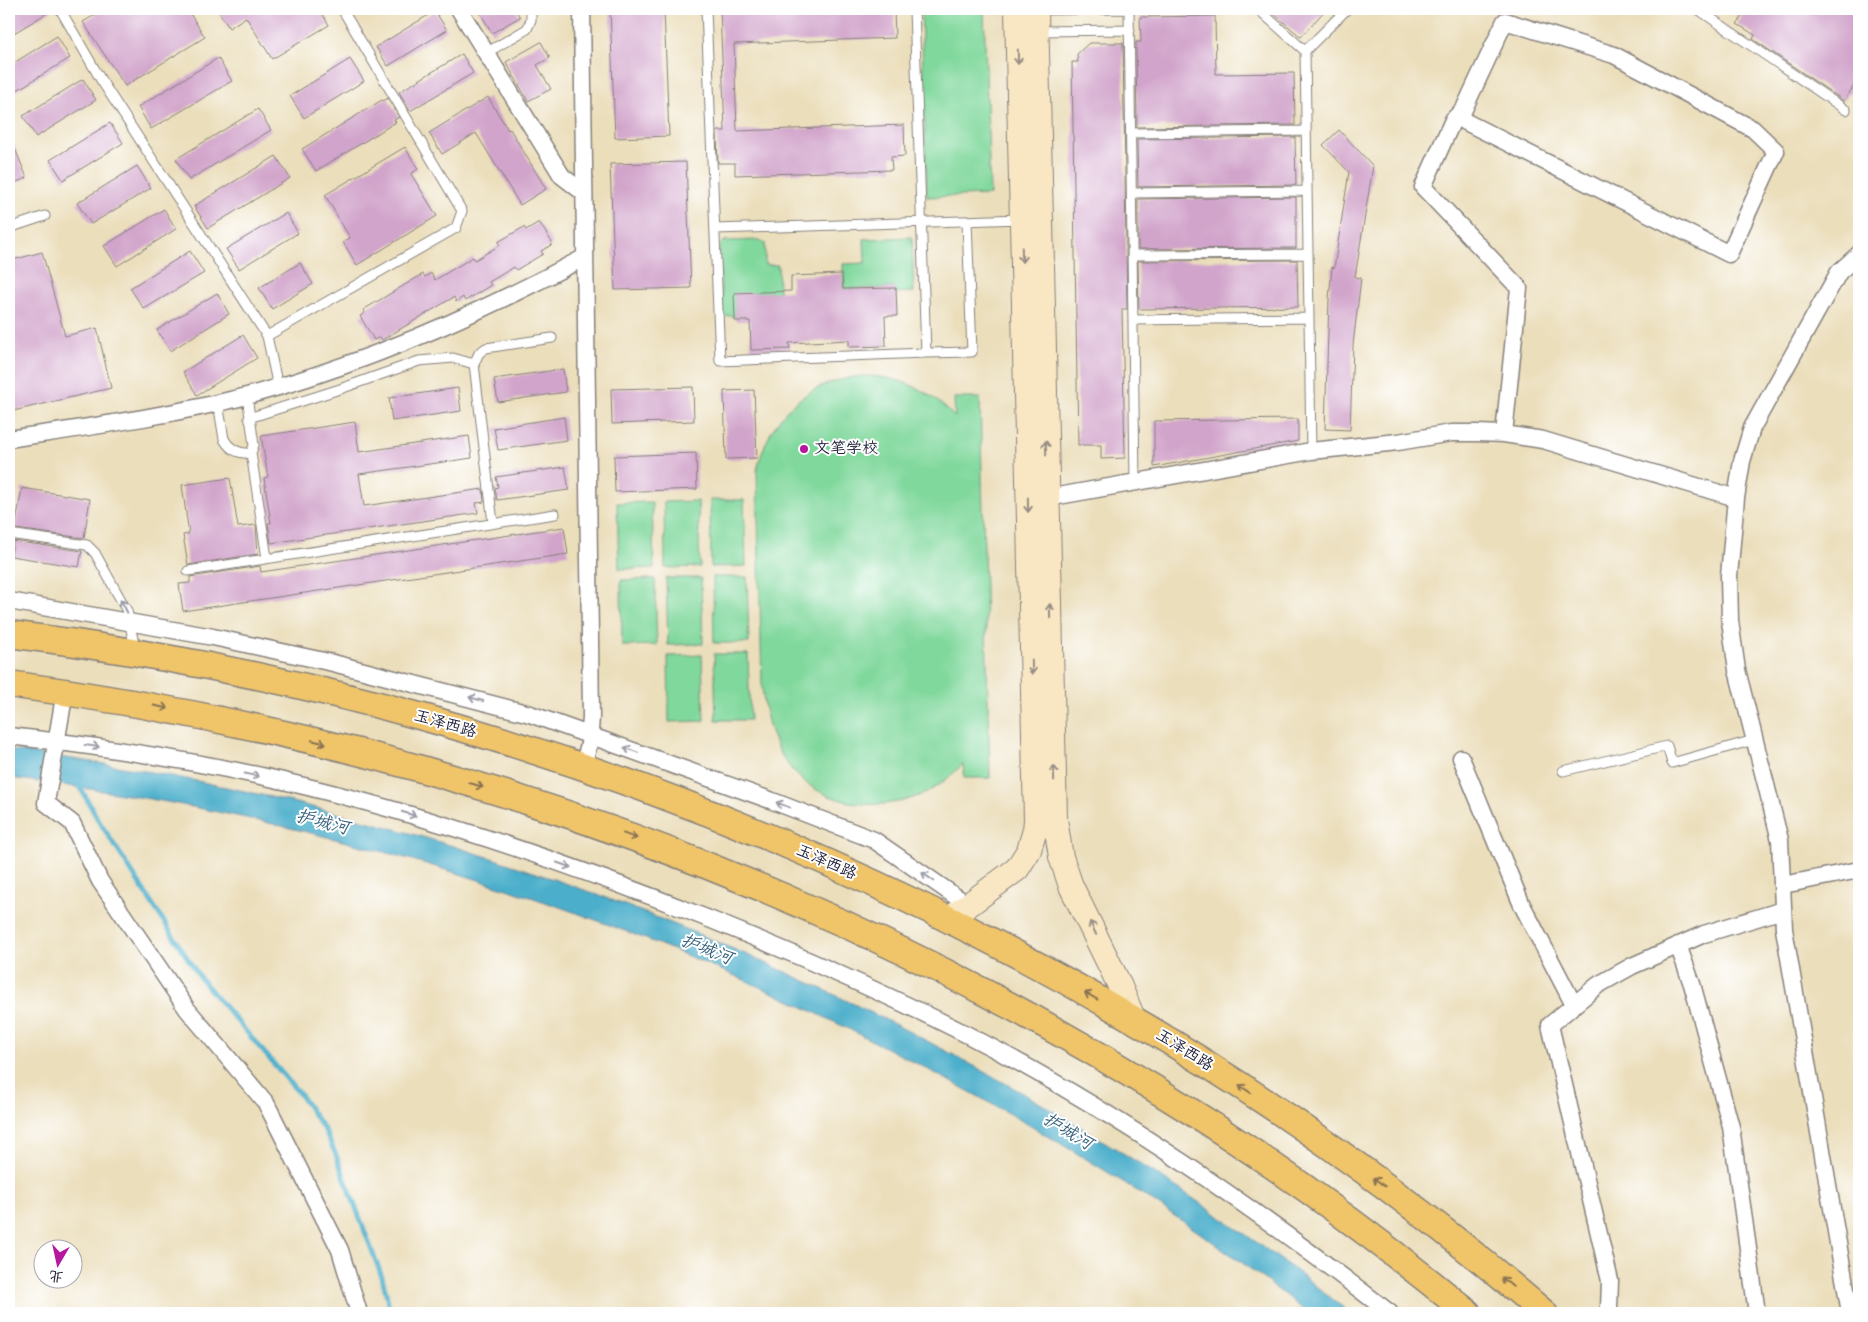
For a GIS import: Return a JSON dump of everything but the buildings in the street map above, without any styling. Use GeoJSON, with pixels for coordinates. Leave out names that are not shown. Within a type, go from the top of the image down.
{"type":"FeatureCollection","features":[{"type":"Feature","properties":{"kind":"main road","name":"玉泽西路"},"geometry":{"type":"LineString","coordinates":[[9,634],[136,653],[229,670],[366,703],[447,725],[583,767],[687,805],[827,863],[958,912],[1053,975],[1134,1020],[1234,1082],[1360,1168],[1474,1255],[1544,1313]]}},
{"type":"Feature","properties":{"kind":"main road"},"geometry":{"type":"LineString","coordinates":[[9,684],[151,705],[229,720],[334,745],[434,772],[592,822],[669,850],[799,904],[998,1000],[1139,1080],[1207,1123],[1332,1208],[1468,1313]]}},
{"type":"Feature","properties":{"kind":"street"},"geometry":{"type":"LineString","coordinates":[[459,9],[562,176],[584,193]]}},
{"type":"Feature","properties":{"kind":"street"},"geometry":{"type":"LineString","coordinates":[[582,9],[590,735],[583,767]]}},
{"type":"Feature","properties":{"kind":"street"},"geometry":{"type":"LineString","coordinates":[[9,601],[213,637],[351,668],[530,714],[770,800],[874,840],[958,912],[1017,869],[1029,850],[1035,825],[1022,219],[1031,15]]}},
{"type":"Feature","properties":{"kind":"street"},"geometry":{"type":"LineString","coordinates":[[1031,15],[1047,498],[1055,819],[1061,857],[1071,886],[1118,982],[1134,1020]]}},
{"type":"Feature","properties":{"kind":"street"},"geometry":{"type":"LineString","coordinates":[[1456,117],[1729,254],[1776,151],[1762,136],[1748,126],[1614,56],[1505,21],[1464,108],[1452,120],[1423,187],[1519,288],[1504,434]]}},
{"type":"Feature","properties":{"kind":"street"},"geometry":{"type":"LineString","coordinates":[[1850,1313],[1784,929],[1780,840],[1736,670],[1730,621],[1729,576],[1736,498],[1742,461],[1752,428],[1839,272],[1859,254]]}},
{"type":"Feature","properties":{"kind":"street"},"geometry":{"type":"LineString","coordinates":[[9,440],[149,417],[218,403],[278,387],[377,354],[426,335],[533,285],[585,258]]}},
{"type":"Feature","properties":{"kind":"street"},"geometry":{"type":"LineString","coordinates":[[1047,498],[1311,451],[1398,442],[1451,433],[1523,436],[1562,445],[1736,498]]}},
{"type":"Feature","properties":{"kind":"street"},"geometry":{"type":"LineString","coordinates":[[65,691],[46,803],[72,823],[100,881],[187,1008],[266,1103],[340,1250],[359,1313]]}},
{"type":"Feature","properties":{"kind":"street"},"geometry":{"type":"LineString","coordinates":[[9,736],[152,756],[227,769],[333,793],[388,808],[596,876],[670,904],[819,966],[965,1034],[1092,1106],[1154,1144],[1252,1210],[1390,1313]]}},
{"type":"Feature","properties":{"kind":"street"},"geometry":{"type":"LineString","coordinates":[[1461,758],[1522,905],[1574,1005]]}},
{"type":"Feature","properties":{"kind":"street"},"geometry":{"type":"LineString","coordinates":[[1783,886],[1859,870]]}},
{"type":"Feature","properties":{"kind":"street"},"geometry":{"type":"LineString","coordinates":[[1607,1313],[1611,1294],[1610,1281],[1550,1025],[1598,985],[1632,966],[1678,945],[1743,921],[1783,910]]}},
{"type":"Feature","properties":{"kind":"street"},"geometry":{"type":"LineString","coordinates":[[1678,945],[1692,984],[1731,1127],[1757,1313]]}},
{"type":"Feature","properties":{"kind":"lane"},"geometry":{"type":"LineString","coordinates":[[60,9],[101,80],[267,336],[278,387]]}},
{"type":"Feature","properties":{"kind":"lane"},"geometry":{"type":"LineString","coordinates":[[267,336],[456,228],[462,210],[342,9]]}},
{"type":"Feature","properties":{"kind":"lane"},"geometry":{"type":"LineString","coordinates":[[486,52],[527,29],[531,20],[530,9]]}},
{"type":"Feature","properties":{"kind":"lane"},"geometry":{"type":"LineString","coordinates":[[706,9],[720,361],[972,352],[967,221]]}},
{"type":"Feature","properties":{"kind":"lane"},"geometry":{"type":"LineString","coordinates":[[914,9],[926,353]]}},
{"type":"Feature","properties":{"kind":"lane"},"geometry":{"type":"LineString","coordinates":[[1031,15],[1130,9],[1135,483]]}},
{"type":"Feature","properties":{"kind":"lane"},"geometry":{"type":"LineString","coordinates":[[1258,9],[1305,51]]}},
{"type":"Feature","properties":{"kind":"lane"},"geometry":{"type":"LineString","coordinates":[[1311,451],[1305,51],[1347,9]]}},
{"type":"Feature","properties":{"kind":"lane"},"geometry":{"type":"LineString","coordinates":[[1700,9],[1698,10],[1846,110]]}},
{"type":"Feature","properties":{"kind":"lane"},"geometry":{"type":"LineString","coordinates":[[1031,15],[1130,30]]}},
{"type":"Feature","properties":{"kind":"lane"},"geometry":{"type":"LineString","coordinates":[[1131,133],[1306,131]]}},
{"type":"Feature","properties":{"kind":"lane"},"geometry":{"type":"LineString","coordinates":[[1132,193],[1307,191]]}},
{"type":"Feature","properties":{"kind":"lane"},"geometry":{"type":"LineString","coordinates":[[9,228],[45,216]]}},
{"type":"Feature","properties":{"kind":"lane"},"geometry":{"type":"LineString","coordinates":[[715,230],[1022,219]]}},
{"type":"Feature","properties":{"kind":"lane"},"geometry":{"type":"LineString","coordinates":[[1133,255],[1308,254]]}},
{"type":"Feature","properties":{"kind":"lane"},"geometry":{"type":"LineString","coordinates":[[1133,320],[1309,318]]}},
{"type":"Feature","properties":{"kind":"lane"},"geometry":{"type":"LineString","coordinates":[[493,523],[474,364],[480,353],[486,348],[552,338]]}},
{"type":"Feature","properties":{"kind":"lane"},"geometry":{"type":"LineString","coordinates":[[249,418],[340,389],[419,360],[453,358],[474,364]]}},
{"type":"Feature","properties":{"kind":"lane"},"geometry":{"type":"LineString","coordinates":[[247,396],[254,445],[250,453],[267,558]]}},
{"type":"Feature","properties":{"kind":"lane"},"geometry":{"type":"LineString","coordinates":[[218,403],[224,440],[237,452],[250,453]]}},
{"type":"Feature","properties":{"kind":"lane"},"geometry":{"type":"LineString","coordinates":[[188,571],[555,514]]}},
{"type":"Feature","properties":{"kind":"lane"},"geometry":{"type":"LineString","coordinates":[[9,534],[87,545],[95,553],[127,611],[136,653]]}},
{"type":"Feature","properties":{"kind":"lane"},"geometry":{"type":"LineString","coordinates":[[1563,770],[1667,746],[1672,763],[1754,740]]}},
{"type":"Feature","properties":{"kind":"green space"},"geometry":{"type":"Polygon","coordinates":[[[921,9],[984,9],[990,195],[927,197],[921,9]]]}},
{"type":"Feature","properties":{"kind":"green space"},"geometry":{"type":"Polygon","coordinates":[[[912,237],[914,292],[896,293],[895,288],[844,289],[843,264],[865,263],[864,239],[912,237]]]}},
{"type":"Feature","properties":{"kind":"green space"},"geometry":{"type":"Polygon","coordinates":[[[760,240],[765,243],[765,265],[778,265],[779,291],[735,316],[722,316],[719,246],[724,241],[760,240]]]}},
{"type":"Feature","properties":{"kind":"green space"},"geometry":{"type":"Polygon","coordinates":[[[862,376],[889,378],[913,386],[945,407],[955,417],[954,398],[980,398],[990,778],[964,778],[963,764],[946,780],[927,792],[911,799],[875,804],[857,803],[822,793],[793,771],[780,752],[771,732],[765,710],[762,687],[757,470],[763,450],[781,418],[807,394],[823,385],[862,376]]]}},
{"type":"Feature","properties":{"kind":"green space"},"geometry":{"type":"Polygon","coordinates":[[[710,500],[744,500],[746,566],[711,567],[710,500]]]}},
{"type":"Feature","properties":{"kind":"green space"},"geometry":{"type":"Polygon","coordinates":[[[698,501],[700,567],[665,568],[664,502],[698,501]]]}},
{"type":"Feature","properties":{"kind":"green space"},"geometry":{"type":"Polygon","coordinates":[[[652,502],[654,568],[619,569],[617,503],[652,502]]]}},
{"type":"Feature","properties":{"kind":"green space"},"geometry":{"type":"Polygon","coordinates":[[[713,577],[747,577],[749,643],[714,643],[713,577]]]}},
{"type":"Feature","properties":{"kind":"green space"},"geometry":{"type":"Polygon","coordinates":[[[666,578],[701,578],[703,644],[668,645],[666,578]]]}},
{"type":"Feature","properties":{"kind":"green space"},"geometry":{"type":"Polygon","coordinates":[[[655,579],[657,645],[622,646],[621,580],[655,579]]]}},
{"type":"Feature","properties":{"kind":"green space"},"geometry":{"type":"Polygon","coordinates":[[[714,654],[748,654],[750,720],[716,720],[714,654]]]}},
{"type":"Feature","properties":{"kind":"green space"},"geometry":{"type":"Polygon","coordinates":[[[702,655],[704,721],[669,722],[668,656],[702,655]]]}},
{"type":"Feature","properties":{"kind":"water","name":"护城河"},"geometry":{"type":"Polygon","coordinates":[[[9,750],[141,770],[271,797],[400,830],[527,870],[651,915],[774,967],[894,1024],[1056,1112],[1186,1193],[1269,1251],[1350,1313],[1321,1314],[1306,1311],[1235,1258],[1145,1196],[1018,1119],[931,1071],[842,1026],[704,963],[608,925],[511,890],[412,860],[312,833],[110,792],[9,778],[9,750]]]}},
{"type":"Feature","properties":{"kind":"waterway"},"geometry":{"type":"LineString","coordinates":[[78,783],[97,818],[201,979],[298,1092],[325,1131],[336,1155],[382,1277],[391,1313]]}},
{"type":"Feature","properties":{"kind":"place","name":"文笔学校"},"geometry":{"type":"Point","coordinates":[804,449]}}]}
